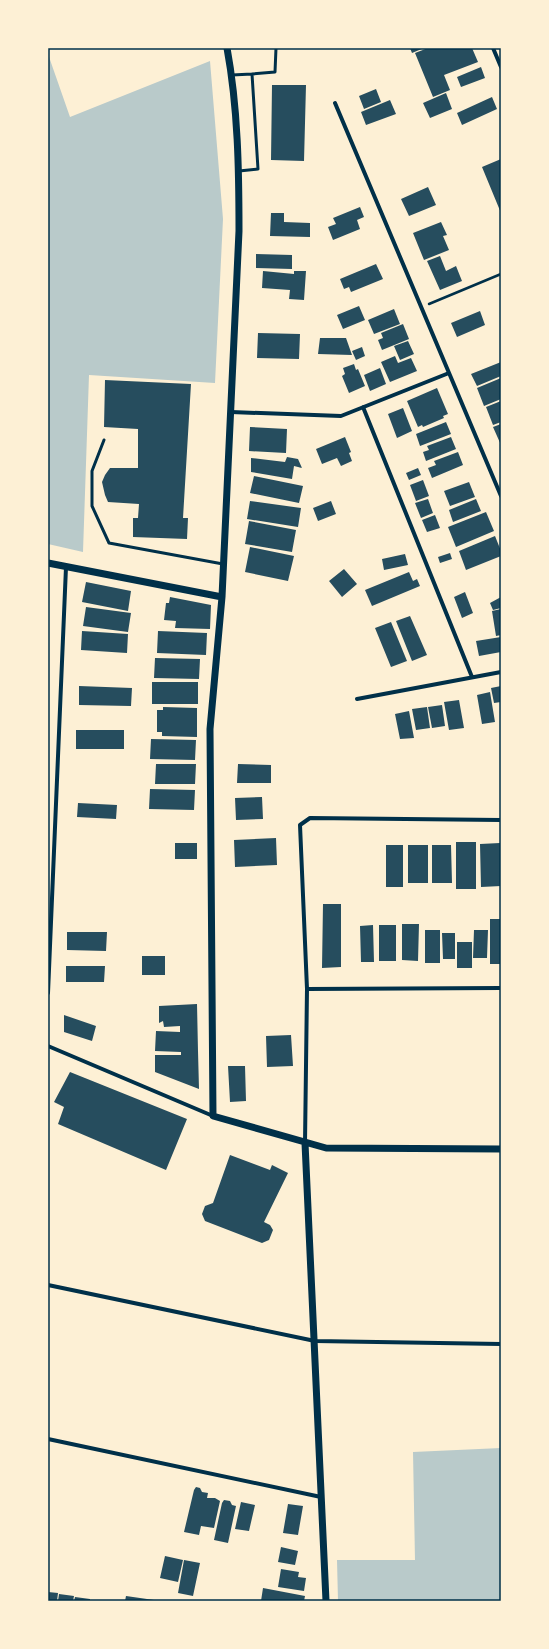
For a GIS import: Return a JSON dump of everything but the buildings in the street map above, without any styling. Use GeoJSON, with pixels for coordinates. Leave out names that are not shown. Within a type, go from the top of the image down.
{"type":"FeatureCollection","features":[{"type":"Feature","properties":{"kind":"street"},"geometry":{"type":"LineString","coordinates":[[213,1116],[210,729],[222,597],[239,231],[239,171],[232,75],[227,48]]}},
{"type":"Feature","properties":{"kind":"street"},"geometry":{"type":"LineString","coordinates":[[493,48],[501,67]]}},
{"type":"Feature","properties":{"kind":"street"},"geometry":{"type":"LineString","coordinates":[[335,103],[501,496]]}},
{"type":"Feature","properties":{"kind":"street"},"geometry":{"type":"LineString","coordinates":[[231,412],[342,416],[449,372]]}},
{"type":"Feature","properties":{"kind":"street"},"geometry":{"type":"LineString","coordinates":[[363,407],[472,677]]}},
{"type":"Feature","properties":{"kind":"street"},"geometry":{"type":"LineString","coordinates":[[48,563],[66,568],[222,597]]}},
{"type":"Feature","properties":{"kind":"street"},"geometry":{"type":"LineString","coordinates":[[48,993],[66,568]]}},
{"type":"Feature","properties":{"kind":"street"},"geometry":{"type":"LineString","coordinates":[[357,699],[501,672]]}},
{"type":"Feature","properties":{"kind":"street"},"geometry":{"type":"LineString","coordinates":[[326,1601],[305,1143],[307,989],[300,825],[310,818],[501,820]]}},
{"type":"Feature","properties":{"kind":"street"},"geometry":{"type":"LineString","coordinates":[[307,989],[501,988]]}},
{"type":"Feature","properties":{"kind":"street"},"geometry":{"type":"LineString","coordinates":[[48,1046],[213,1116],[326,1148],[501,1149]]}},
{"type":"Feature","properties":{"kind":"street"},"geometry":{"type":"LineString","coordinates":[[48,1285],[315,1341],[501,1344]]}},
{"type":"Feature","properties":{"kind":"street"},"geometry":{"type":"LineString","coordinates":[[48,1439],[321,1497]]}},
{"type":"Feature","properties":{"kind":"lane"},"geometry":{"type":"LineString","coordinates":[[232,75],[275,72],[276,48]]}},
{"type":"Feature","properties":{"kind":"lane"},"geometry":{"type":"LineString","coordinates":[[239,171],[258,169],[252,74]]}},
{"type":"Feature","properties":{"kind":"lane"},"geometry":{"type":"LineString","coordinates":[[104,440],[92,471],[92,506],[109,543],[223,564]]}},
{"type":"Feature","properties":{"kind":"path"},"geometry":{"type":"LineString","coordinates":[[421,308],[501,274]]}},
{"type":"Feature","properties":{"kind":"shaded area"},"geometry":{"type":"Polygon","coordinates":[[[48,54],[70,117],[210,61],[223,219],[215,383],[89,375],[83,552],[48,544],[48,54]]]}},
{"type":"Feature","properties":{"kind":"shaded area"},"geometry":{"type":"Polygon","coordinates":[[[501,1448],[501,1601],[338,1601],[337,1560],[415,1560],[413,1452],[501,1448]]]}}]}
